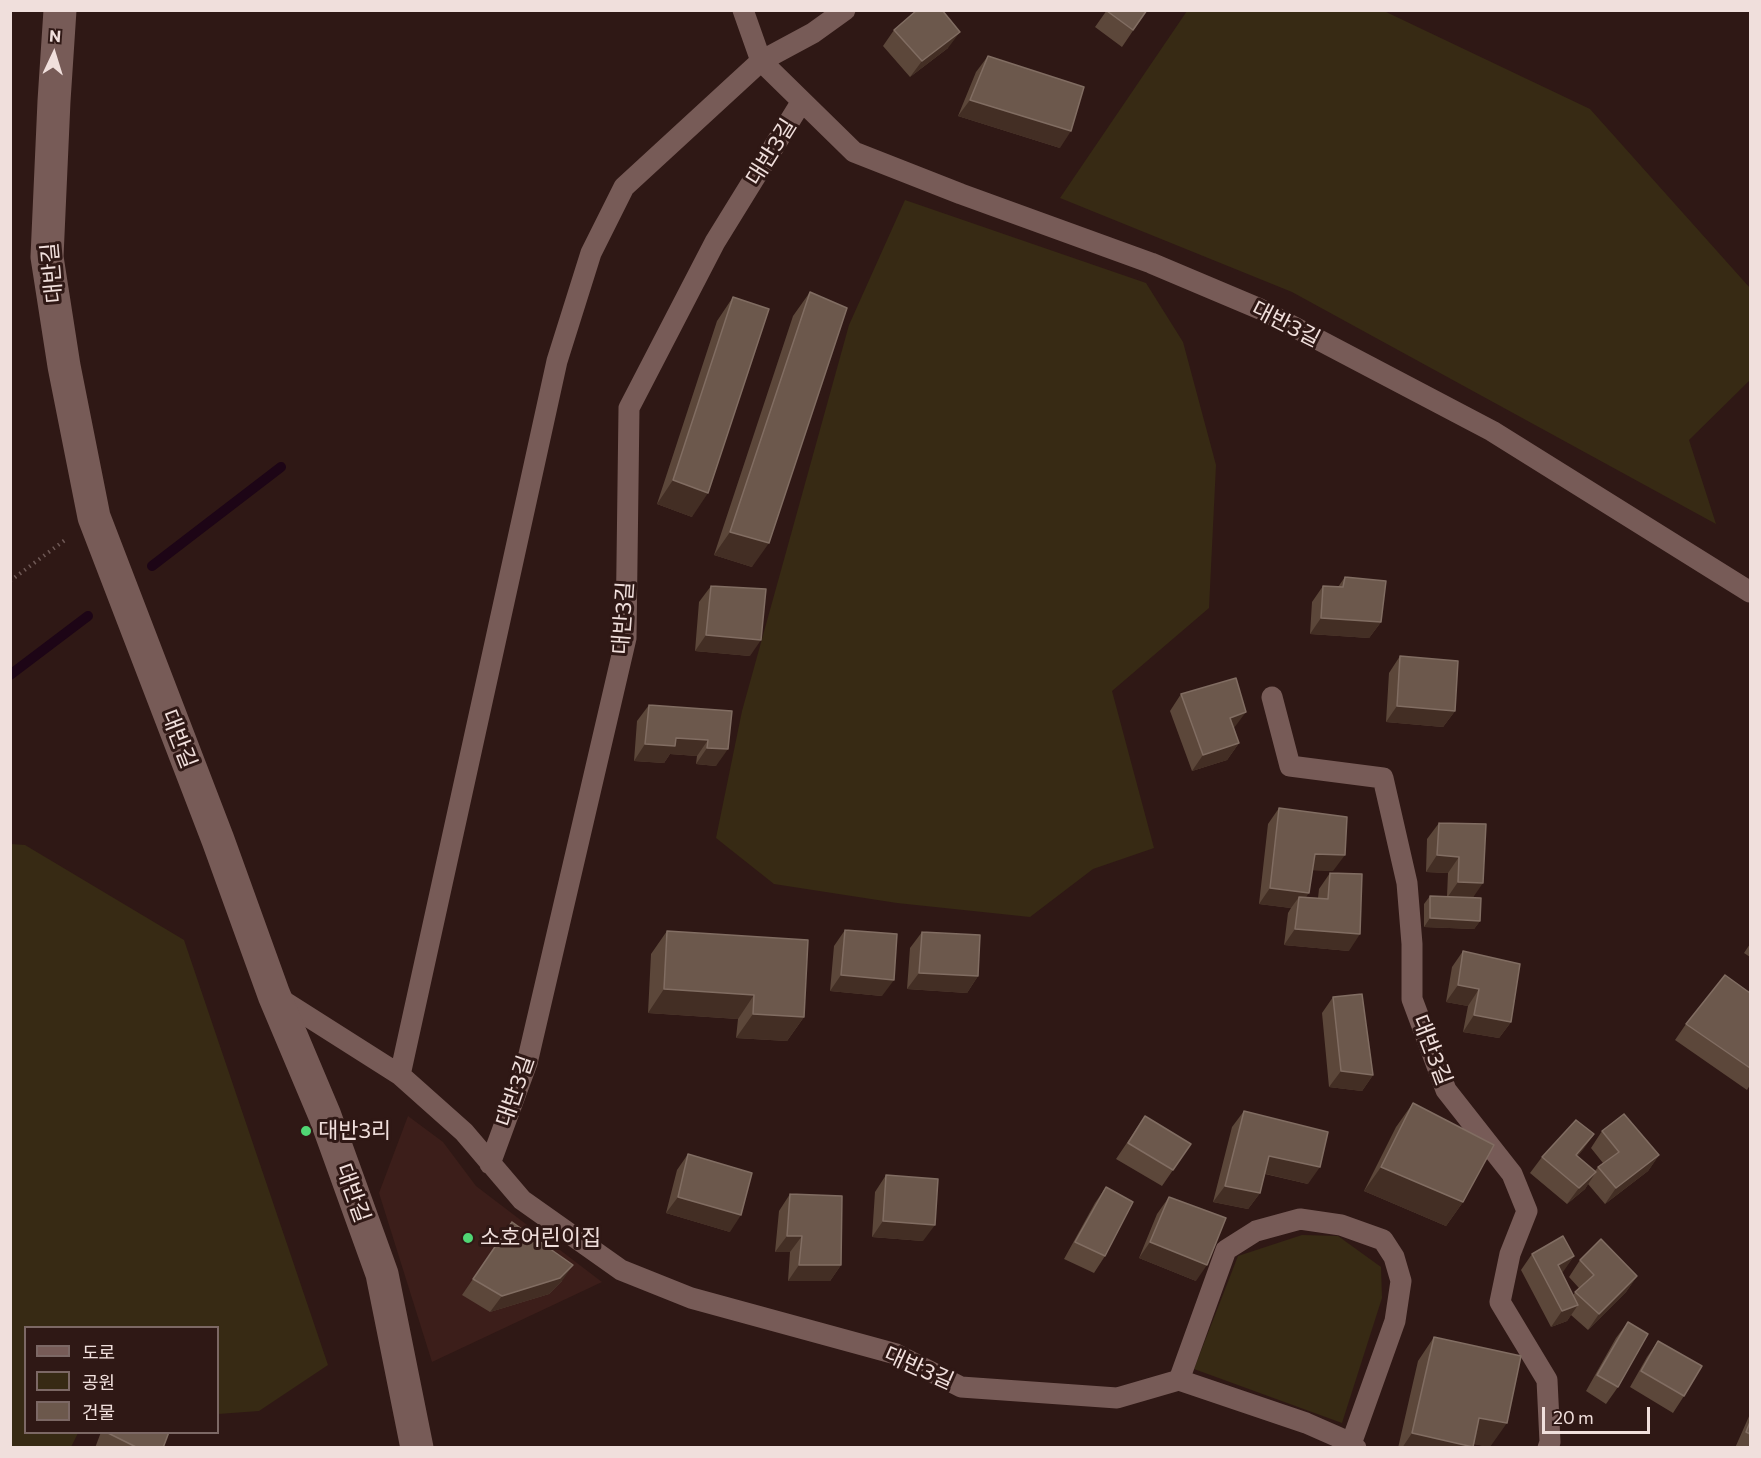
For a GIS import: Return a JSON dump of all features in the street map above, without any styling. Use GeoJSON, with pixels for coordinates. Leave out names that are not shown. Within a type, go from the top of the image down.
{"type":"FeatureCollection","features":[{"type":"Feature","properties":{"kind":"street","name":"대반길"},"geometry":{"type":"LineString","coordinates":[[60,10],[47,257],[64,366],[93,518],[218,840],[274,995],[325,1116],[382,1274],[417,1448]]}},
{"type":"Feature","properties":{"kind":"lane","name":"대반3길"},"geometry":{"type":"LineString","coordinates":[[742,10],[761,61],[854,152],[961,195],[1151,263],[1260,309],[1492,431],[1750,592]]}},
{"type":"Feature","properties":{"kind":"lane"},"geometry":{"type":"LineString","coordinates":[[400,1075],[557,361],[591,253],[624,187],[761,61],[813,33],[845,10]]}},
{"type":"Feature","properties":{"kind":"lane","name":"대반3길"},"geometry":{"type":"LineString","coordinates":[[490,1164],[527,1063],[626,639],[629,408],[715,242],[802,101]]}},
{"type":"Feature","properties":{"kind":"lane","name":"대반3길"},"geometry":{"type":"LineString","coordinates":[[1272,697],[1290,766],[1383,778],[1407,883],[1412,944],[1412,999],[1446,1090],[1512,1174],[1527,1211],[1510,1254],[1500,1302],[1546,1380],[1550,1442],[1548,1448]]}},
{"type":"Feature","properties":{"kind":"lane","name":"대반3길"},"geometry":{"type":"LineString","coordinates":[[274,995],[400,1075],[464,1132],[522,1200],[621,1270],[691,1298],[896,1354],[961,1387],[1118,1398],[1179,1380]]}},
{"type":"Feature","properties":{"kind":"lane"},"geometry":{"type":"LineString","coordinates":[[1300,1220],[1341,1225],[1383,1240],[1394,1257],[1401,1281],[1395,1321],[1353,1446],[1306,1423],[1179,1380],[1226,1250],[1256,1231],[1300,1220]]}},
{"type":"Feature","properties":{"kind":"path"},"geometry":{"type":"LineString","coordinates":[[10,581],[93,518]]}},
{"type":"Feature","properties":{"kind":"shaded area","name":"소호어린이집"},"geometry":{"type":"Polygon","coordinates":[[[408,1116],[443,1142],[476,1186],[602,1282],[432,1362],[379,1193],[408,1116]]]}},
{"type":"Feature","properties":{"kind":"green space"},"geometry":{"type":"Polygon","coordinates":[[[1187,11],[1384,11],[1590,109],[1750,288],[1750,380],[1689,440],[1716,524],[1292,292],[1060,198],[1187,11]]]}},
{"type":"Feature","properties":{"kind":"green space"},"geometry":{"type":"Polygon","coordinates":[[[905,200],[1146,283],[1183,342],[1216,465],[1209,608],[1112,691],[1154,848],[1093,869],[1030,917],[897,903],[774,884],[716,838],[742,711],[849,325],[905,200]]]}},
{"type":"Feature","properties":{"kind":"green space"},"geometry":{"type":"Polygon","coordinates":[[[11,844],[25,845],[184,940],[328,1365],[259,1411],[219,1414],[219,1326],[24,1326],[24,1434],[78,1434],[71,1447],[11,1447],[11,844]]]}},
{"type":"Feature","properties":{"kind":"green space"},"geometry":{"type":"Polygon","coordinates":[[[1302,1235],[1338,1236],[1381,1267],[1382,1298],[1342,1423],[1194,1369],[1238,1256],[1302,1235]]]}},
{"type":"Feature","properties":{"kind":"building"},"geometry":{"type":"Polygon","coordinates":[[[917,10],[942,10],[960,32],[922,61],[894,30],[917,10]]]}},
{"type":"Feature","properties":{"kind":"building"},"geometry":{"type":"Polygon","coordinates":[[[1107,10],[1147,10],[1133,30],[1107,10]]]}},
{"type":"Feature","properties":{"kind":"building"},"geometry":{"type":"Polygon","coordinates":[[[988,56],[1084,87],[1071,131],[970,100],[988,56]]]}},
{"type":"Feature","properties":{"kind":"building"},"geometry":{"type":"Polygon","coordinates":[[[810,292],[847,308],[769,543],[730,532],[810,292]]]}},
{"type":"Feature","properties":{"kind":"building"},"geometry":{"type":"Polygon","coordinates":[[[733,297],[769,309],[708,493],[673,480],[733,297]]]}},
{"type":"Feature","properties":{"kind":"building"},"geometry":{"type":"Polygon","coordinates":[[[1345,577],[1386,581],[1381,622],[1321,618],[1323,586],[1343,587],[1345,577]]]}},
{"type":"Feature","properties":{"kind":"building"},"geometry":{"type":"Polygon","coordinates":[[[711,586],[766,589],[761,640],[706,635],[711,586]]]}},
{"type":"Feature","properties":{"kind":"building"},"geometry":{"type":"Polygon","coordinates":[[[1400,656],[1458,661],[1455,711],[1397,706],[1400,656]]]}},
{"type":"Feature","properties":{"kind":"building"},"geometry":{"type":"Polygon","coordinates":[[[1236,678],[1246,712],[1230,718],[1239,743],[1203,755],[1181,694],[1236,678]]]}},
{"type":"Feature","properties":{"kind":"building"},"geometry":{"type":"Polygon","coordinates":[[[649,705],[732,711],[728,749],[707,748],[708,740],[676,738],[675,746],[645,744],[649,705]]]}},
{"type":"Feature","properties":{"kind":"building"},"geometry":{"type":"Polygon","coordinates":[[[1279,808],[1347,817],[1345,855],[1315,854],[1309,893],[1270,888],[1279,808]]]}},
{"type":"Feature","properties":{"kind":"building"},"geometry":{"type":"Polygon","coordinates":[[[1439,823],[1486,824],[1483,883],[1458,882],[1459,857],[1437,855],[1439,823]]]}},
{"type":"Feature","properties":{"kind":"building"},"geometry":{"type":"Polygon","coordinates":[[[1330,873],[1362,874],[1360,934],[1295,929],[1299,897],[1328,899],[1330,873]]]}},
{"type":"Feature","properties":{"kind":"building"},"geometry":{"type":"Polygon","coordinates":[[[1430,896],[1481,898],[1480,921],[1430,918],[1430,896]]]}},
{"type":"Feature","properties":{"kind":"building"},"geometry":{"type":"Polygon","coordinates":[[[845,930],[897,934],[894,980],[841,975],[845,930]]]}},
{"type":"Feature","properties":{"kind":"building"},"geometry":{"type":"Polygon","coordinates":[[[667,931],[808,940],[804,1017],[753,1014],[754,995],[664,989],[667,931]]]}},
{"type":"Feature","properties":{"kind":"building"},"geometry":{"type":"Polygon","coordinates":[[[922,932],[980,935],[978,976],[919,973],[922,932]]]}},
{"type":"Feature","properties":{"kind":"building"},"geometry":{"type":"Polygon","coordinates":[[[1463,951],[1520,964],[1511,1022],[1474,1015],[1479,989],[1458,985],[1463,951]]]}},
{"type":"Feature","properties":{"kind":"building"},"geometry":{"type":"Polygon","coordinates":[[[1725,975],[1750,993],[1750,1068],[1686,1024],[1725,975]]]}},
{"type":"Feature","properties":{"kind":"building"},"geometry":{"type":"Polygon","coordinates":[[[1362,994],[1373,1075],[1341,1071],[1333,997],[1362,994]]]}},
{"type":"Feature","properties":{"kind":"building"},"geometry":{"type":"Polygon","coordinates":[[[1413,1103],[1494,1145],[1463,1202],[1381,1167],[1413,1103]]]}},
{"type":"Feature","properties":{"kind":"building"},"geometry":{"type":"Polygon","coordinates":[[[1244,1111],[1328,1132],[1320,1167],[1269,1156],[1260,1193],[1225,1186],[1244,1111]]]}},
{"type":"Feature","properties":{"kind":"building"},"geometry":{"type":"Polygon","coordinates":[[[1624,1114],[1659,1155],[1616,1188],[1598,1167],[1619,1152],[1602,1131],[1624,1114]]]}},
{"type":"Feature","properties":{"kind":"building"},"geometry":{"type":"Polygon","coordinates":[[[1145,1116],[1191,1144],[1173,1170],[1128,1143],[1145,1116]]]}},
{"type":"Feature","properties":{"kind":"building"},"geometry":{"type":"Polygon","coordinates":[[[1576,1120],[1594,1134],[1576,1155],[1596,1172],[1579,1188],[1542,1157],[1576,1120]]]}},
{"type":"Feature","properties":{"kind":"building"},"geometry":{"type":"Polygon","coordinates":[[[688,1154],[752,1173],[741,1215],[678,1197],[688,1154]]]}},
{"type":"Feature","properties":{"kind":"building"},"geometry":{"type":"Polygon","coordinates":[[[886,1175],[938,1179],[935,1225],[883,1221],[886,1175]]]}},
{"type":"Feature","properties":{"kind":"building"},"geometry":{"type":"Polygon","coordinates":[[[1106,1187],[1133,1202],[1105,1256],[1075,1242],[1106,1187]]]}},
{"type":"Feature","properties":{"kind":"building"},"geometry":{"type":"Polygon","coordinates":[[[790,1194],[842,1196],[841,1265],[799,1265],[802,1236],[787,1236],[790,1194]]]}},
{"type":"Feature","properties":{"kind":"building"},"geometry":{"type":"Polygon","coordinates":[[[1169,1197],[1226,1218],[1207,1265],[1150,1242],[1169,1197]]]}},
{"type":"Feature","properties":{"kind":"building"},"geometry":{"type":"Polygon","coordinates":[[[512,1222],[573,1265],[560,1278],[502,1296],[473,1279],[512,1222]]]}},
{"type":"Feature","properties":{"kind":"building"},"geometry":{"type":"Polygon","coordinates":[[[1563,1236],[1574,1256],[1558,1265],[1578,1305],[1562,1311],[1532,1254],[1563,1236]]]}},
{"type":"Feature","properties":{"kind":"building"},"geometry":{"type":"Polygon","coordinates":[[[1601,1239],[1637,1276],[1599,1314],[1575,1292],[1594,1275],[1580,1260],[1601,1239]]]}},
{"type":"Feature","properties":{"kind":"building"},"geometry":{"type":"Polygon","coordinates":[[[1628,1322],[1648,1334],[1618,1387],[1597,1375],[1628,1322]]]}},
{"type":"Feature","properties":{"kind":"building"},"geometry":{"type":"Polygon","coordinates":[[[1434,1337],[1521,1356],[1507,1423],[1479,1418],[1473,1447],[1412,1433],[1434,1337]]]}},
{"type":"Feature","properties":{"kind":"building"},"geometry":{"type":"Polygon","coordinates":[[[1658,1341],[1702,1366],[1684,1396],[1641,1371],[1658,1341]]]}},
{"type":"Feature","properties":{"kind":"building"},"geometry":{"type":"Polygon","coordinates":[[[1750,1422],[1750,1434],[1746,1432],[1750,1422]]]}},
{"type":"Feature","properties":{"kind":"building"},"geometry":{"type":"Polygon","coordinates":[[[110,1434],[168,1434],[163,1448],[138,1448],[110,1434]]]}},
{"type":"Feature","properties":{"kind":"waterway"},"geometry":{"type":"LineString","coordinates":[[152,566],[281,467]]}},
{"type":"Feature","properties":{"kind":"waterway"},"geometry":{"type":"LineString","coordinates":[[10,675],[88,616]]}},
{"type":"Feature","properties":{"kind":"place","name":"대반3리"},"geometry":{"type":"Point","coordinates":[306,1131]}},
{"type":"Feature","properties":{"kind":"place","name":"소호어린이집"},"geometry":{"type":"Point","coordinates":[468,1238]}}]}
